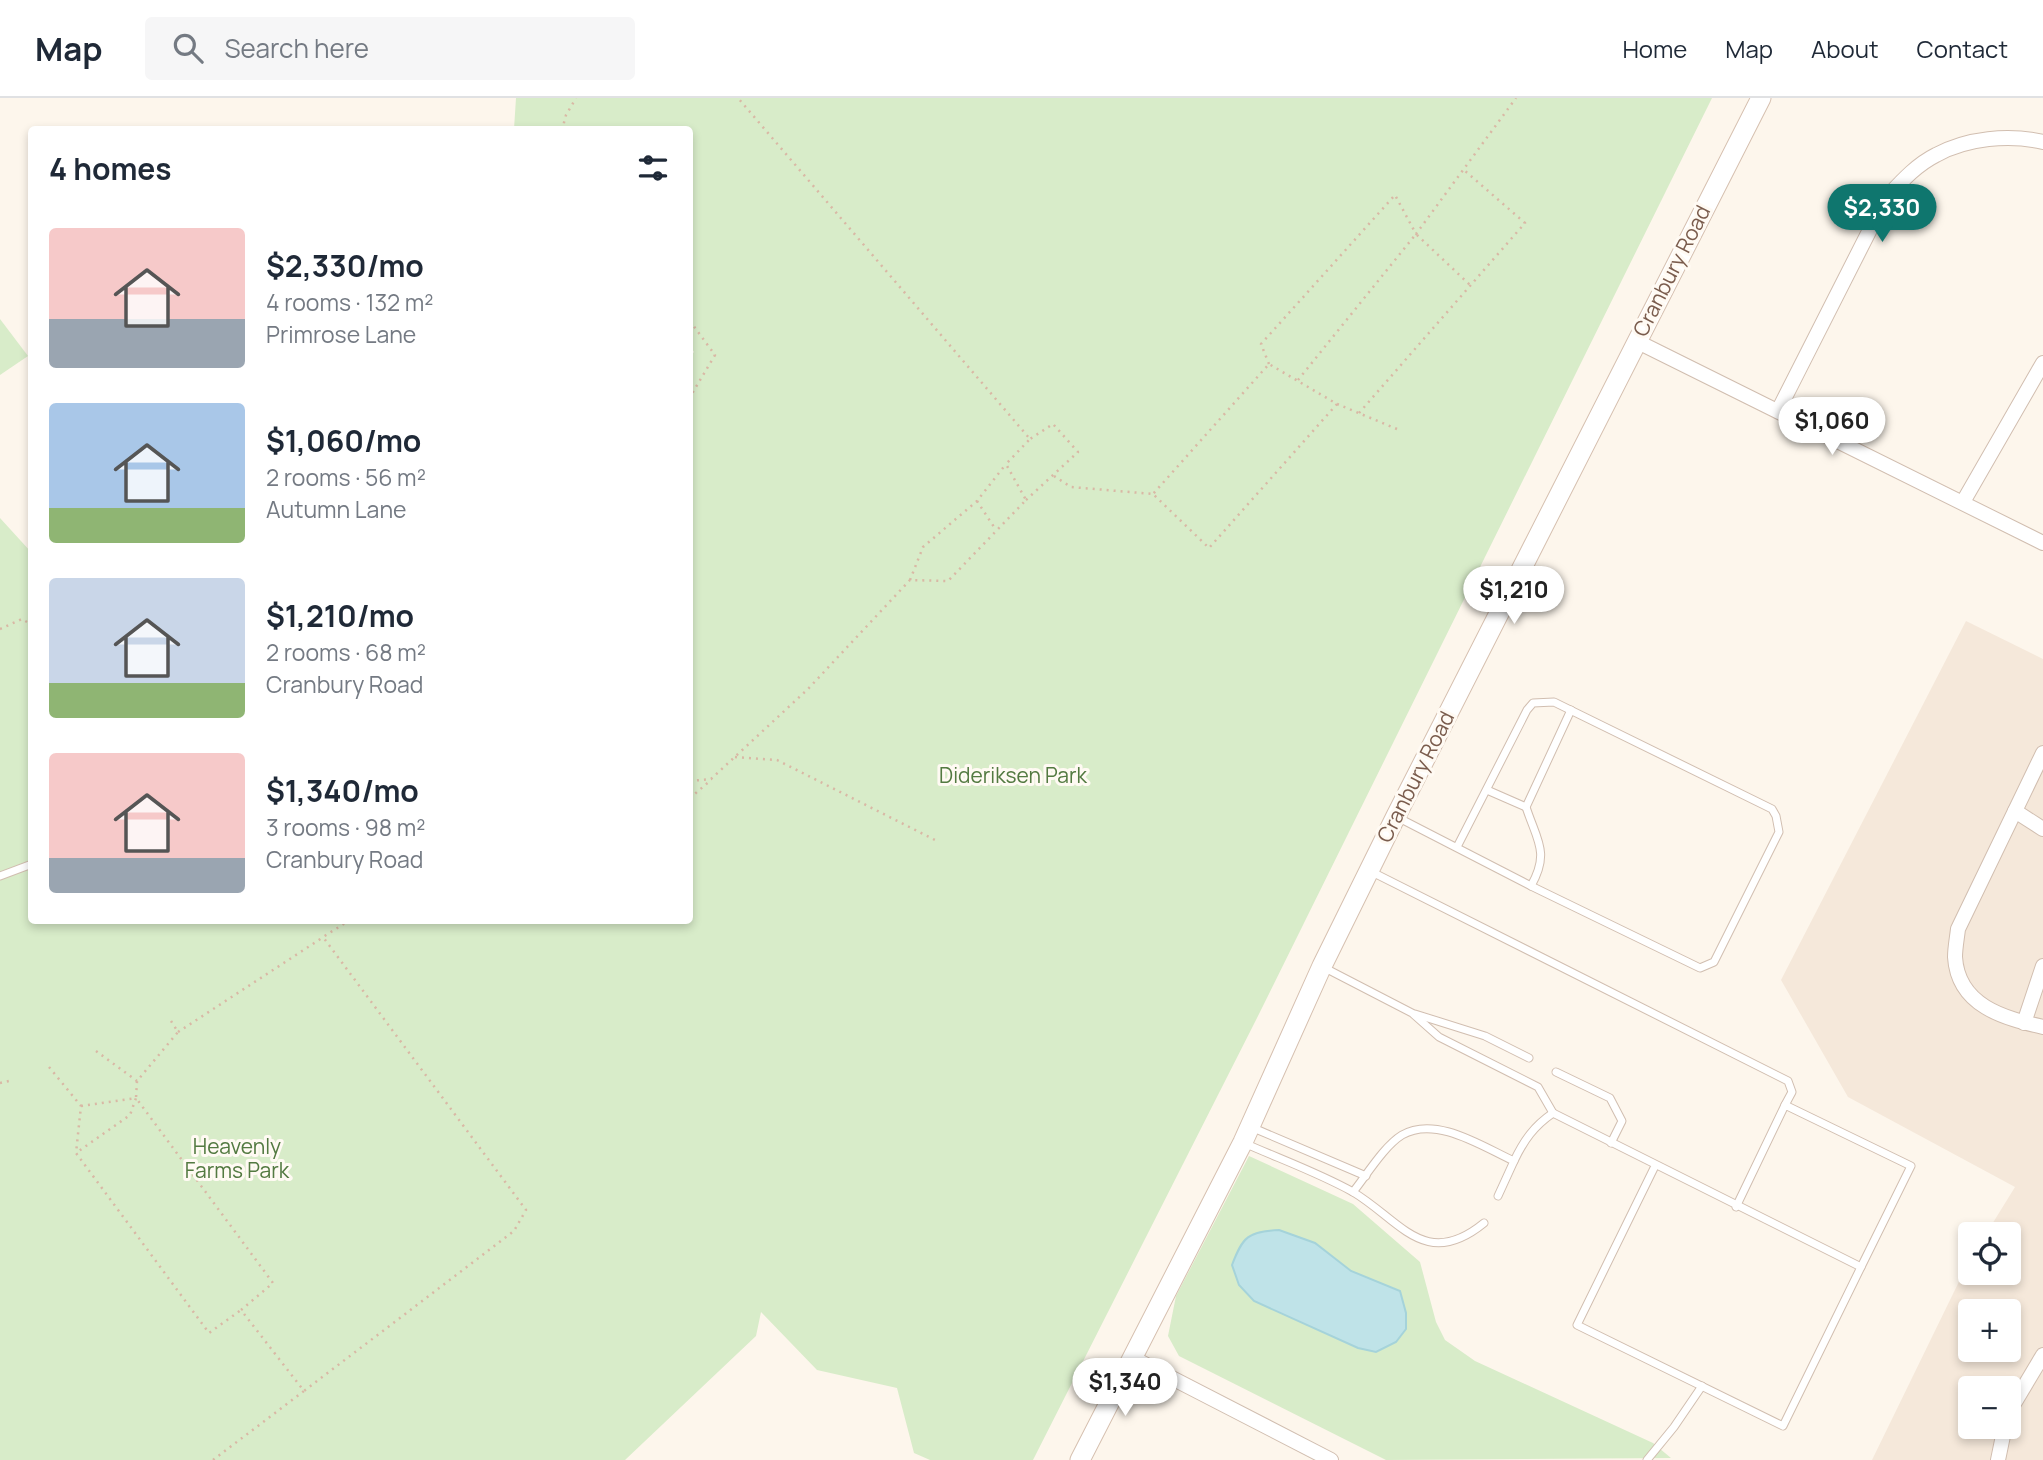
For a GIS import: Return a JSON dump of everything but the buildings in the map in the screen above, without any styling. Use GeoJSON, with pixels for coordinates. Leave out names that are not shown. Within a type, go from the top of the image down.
{"type":"FeatureCollection","features":[{"type":"Feature","properties":{"kind":"main road","name":"Cranbury Road"},"geometry":{"type":"LineString","coordinates":[[1080,1460],[1247,1134],[1322,967],[1395,817],[1761,98]]}},
{"type":"Feature","properties":{"kind":"street"},"geometry":{"type":"LineString","coordinates":[[1778,411],[1886,198],[1907,175],[1936,154],[1980,139],[2025,138],[2043,142]]}},
{"type":"Feature","properties":{"kind":"street"},"geometry":{"type":"LineString","coordinates":[[1636,341],[2043,543]]}},
{"type":"Feature","properties":{"kind":"street"},"geometry":{"type":"LineString","coordinates":[[1963,502],[2043,363]]}},
{"type":"Feature","properties":{"kind":"street"},"geometry":{"type":"LineString","coordinates":[[2043,752],[1958,929],[1955,956],[1962,982],[1981,1005],[1994,1013],[2043,1027]]}},
{"type":"Feature","properties":{"kind":"street"},"geometry":{"type":"LineString","coordinates":[[2015,811],[2043,830]]}},
{"type":"Feature","properties":{"kind":"street"},"geometry":{"type":"LineString","coordinates":[[2024,1023],[2043,966]]}},
{"type":"Feature","properties":{"kind":"street"},"geometry":{"type":"LineString","coordinates":[[2021,1392],[2043,1355]]}},
{"type":"Feature","properties":{"kind":"street"},"geometry":{"type":"LineString","coordinates":[[1133,1358],[1331,1460]]}},
{"type":"Feature","properties":{"kind":"street"},"geometry":{"type":"LineString","coordinates":[[1998,1460],[2002,1439]]}},
{"type":"Feature","properties":{"kind":"lane"},"geometry":{"type":"LineString","coordinates":[[1395,817],[1691,965],[1708,967],[1714,962],[1779,832],[1772,809],[1554,702],[1533,703],[1457,847]]}},
{"type":"Feature","properties":{"kind":"lane"},"geometry":{"type":"LineString","coordinates":[[1531,886],[1543,857],[1526,807],[1571,710]]}},
{"type":"Feature","properties":{"kind":"lane"},"geometry":{"type":"LineString","coordinates":[[1488,790],[1526,807]]}},
{"type":"Feature","properties":{"kind":"lane"},"geometry":{"type":"LineString","coordinates":[[0,876],[28,865]]}},
{"type":"Feature","properties":{"kind":"lane"},"geometry":{"type":"LineString","coordinates":[[1369,870],[1788,1081],[1792,1092],[1737,1207]]}},
{"type":"Feature","properties":{"kind":"lane"},"geometry":{"type":"LineString","coordinates":[[1322,967],[1412,1013],[1485,1036],[1529,1058]]}},
{"type":"Feature","properties":{"kind":"lane"},"geometry":{"type":"LineString","coordinates":[[1412,1013],[1439,1037],[1538,1087],[1553,1113],[1861,1267]]}},
{"type":"Feature","properties":{"kind":"lane"},"geometry":{"type":"LineString","coordinates":[[1556,1072],[1610,1098],[1622,1121],[1611,1143]]}},
{"type":"Feature","properties":{"kind":"lane"},"geometry":{"type":"LineString","coordinates":[[1655,1166],[1577,1325],[1783,1426],[1911,1166],[1785,1105]]}},
{"type":"Feature","properties":{"kind":"lane"},"geometry":{"type":"LineString","coordinates":[[1498,1196],[1531,1132],[1537,1124],[1553,1113]]}},
{"type":"Feature","properties":{"kind":"lane"},"geometry":{"type":"LineString","coordinates":[[1353,1192],[1402,1135],[1424,1128],[1444,1130],[1514,1161]]}},
{"type":"Feature","properties":{"kind":"lane"},"geometry":{"type":"LineString","coordinates":[[1247,1134],[1366,1176]]}},
{"type":"Feature","properties":{"kind":"lane"},"geometry":{"type":"LineString","coordinates":[[1247,1134],[1353,1192],[1410,1236],[1447,1242],[1468,1237],[1484,1223]]}},
{"type":"Feature","properties":{"kind":"lane"},"geometry":{"type":"LineString","coordinates":[[1647,1460],[1702,1386]]}},
{"type":"Feature","properties":{"kind":"path"},"geometry":{"type":"LineString","coordinates":[[563,126],[576,98]]}},
{"type":"Feature","properties":{"kind":"path"},"geometry":{"type":"LineString","coordinates":[[738,98],[1030,439]]}},
{"type":"Feature","properties":{"kind":"path"},"geometry":{"type":"LineString","coordinates":[[1298,380],[1416,234],[1516,98]]}},
{"type":"Feature","properties":{"kind":"path"},"geometry":{"type":"LineString","coordinates":[[1359,413],[1525,223],[1463,169]]}},
{"type":"Feature","properties":{"kind":"path"},"geometry":{"type":"LineString","coordinates":[[1397,429],[1337,404],[1269,364],[1261,344],[1395,195],[1416,234],[1470,285]]}},
{"type":"Feature","properties":{"kind":"path"},"geometry":{"type":"LineString","coordinates":[[693,325],[715,355],[693,392]]}},
{"type":"Feature","properties":{"kind":"path"},"geometry":{"type":"LineString","coordinates":[[1153,494],[1269,364]]}},
{"type":"Feature","properties":{"kind":"path"},"geometry":{"type":"LineString","coordinates":[[1054,475],[1071,487],[1153,494],[1209,548],[1337,404]]}},
{"type":"Feature","properties":{"kind":"path"},"geometry":{"type":"LineString","coordinates":[[693,795],[808,689],[911,580],[923,547],[977,501],[1030,439],[1053,424],[1078,452],[1026,500],[948,581],[911,580]]}},
{"type":"Feature","properties":{"kind":"path"},"geometry":{"type":"LineString","coordinates":[[1006,464],[1026,500]]}},
{"type":"Feature","properties":{"kind":"path"},"geometry":{"type":"LineString","coordinates":[[977,501],[997,531]]}},
{"type":"Feature","properties":{"kind":"path"},"geometry":{"type":"LineString","coordinates":[[0,629],[22,620],[28,623]]}},
{"type":"Feature","properties":{"kind":"path"},"geometry":{"type":"LineString","coordinates":[[735,757],[777,760],[937,841]]}},
{"type":"Feature","properties":{"kind":"path"},"geometry":{"type":"LineString","coordinates":[[693,781],[711,779]]}},
{"type":"Feature","properties":{"kind":"path"},"geometry":{"type":"LineString","coordinates":[[75,1153],[130,1115],[138,1081],[178,1032],[344,924]]}},
{"type":"Feature","properties":{"kind":"path"},"geometry":{"type":"LineString","coordinates":[[213,1460],[514,1231],[526,1210],[323,937]]}},
{"type":"Feature","properties":{"kind":"path"},"geometry":{"type":"LineString","coordinates":[[171,1021],[178,1032]]}},
{"type":"Feature","properties":{"kind":"path"},"geometry":{"type":"LineString","coordinates":[[96,1051],[138,1081]]}},
{"type":"Feature","properties":{"kind":"path"},"geometry":{"type":"LineString","coordinates":[[49,1067],[81,1106],[75,1153],[209,1333],[273,1283],[136,1098]]}},
{"type":"Feature","properties":{"kind":"path"},"geometry":{"type":"LineString","coordinates":[[0,1083],[9,1081]]}},
{"type":"Feature","properties":{"kind":"path"},"geometry":{"type":"LineString","coordinates":[[81,1106],[136,1098]]}},
{"type":"Feature","properties":{"kind":"path"},"geometry":{"type":"LineString","coordinates":[[241,1310],[304,1391]]}},
{"type":"Feature","properties":{"kind":"shaded area"},"geometry":{"type":"Polygon","coordinates":[[[1966,621],[2043,659],[2043,1460],[1872,1460],[1958,1284],[2021,1285],[2021,1222],[1993,1222],[2015,1187],[1848,1097],[1781,980],[1966,621]]]}},
{"type":"Feature","properties":{"kind":"green space","name":"Dideriksen Park"},"geometry":{"type":"Polygon","coordinates":[[[516,98],[1712,98],[1257,1018],[1033,1460],[930,1460],[914,1453],[897,1388],[817,1370],[761,1312],[756,1336],[625,1460],[0,1460],[0,518],[28,549],[28,924],[693,924],[693,126],[514,126],[516,98]]]}},
{"type":"Feature","properties":{"kind":"green space"},"geometry":{"type":"Polygon","coordinates":[[[0,319],[28,356],[0,375],[0,319]]]}},
{"type":"Feature","properties":{"kind":"green space"},"geometry":{"type":"Polygon","coordinates":[[[1249,1156],[1353,1204],[1420,1262],[1436,1322],[1445,1340],[1475,1361],[1653,1443],[1671,1458],[1386,1460],[1179,1356],[1168,1336],[1176,1296],[1249,1156]]]}},
{"type":"Feature","properties":{"kind":"water"},"geometry":{"type":"Polygon","coordinates":[[[1279,1230],[1315,1243],[1351,1271],[1400,1291],[1406,1313],[1406,1329],[1396,1342],[1376,1352],[1358,1348],[1254,1301],[1239,1285],[1232,1265],[1248,1237],[1260,1232],[1279,1230]]]}},
{"type":"Feature","properties":{"kind":"park label","name":"Heavenly Farms Park"},"geometry":{"type":"Point","coordinates":[237,1159]}}]}
